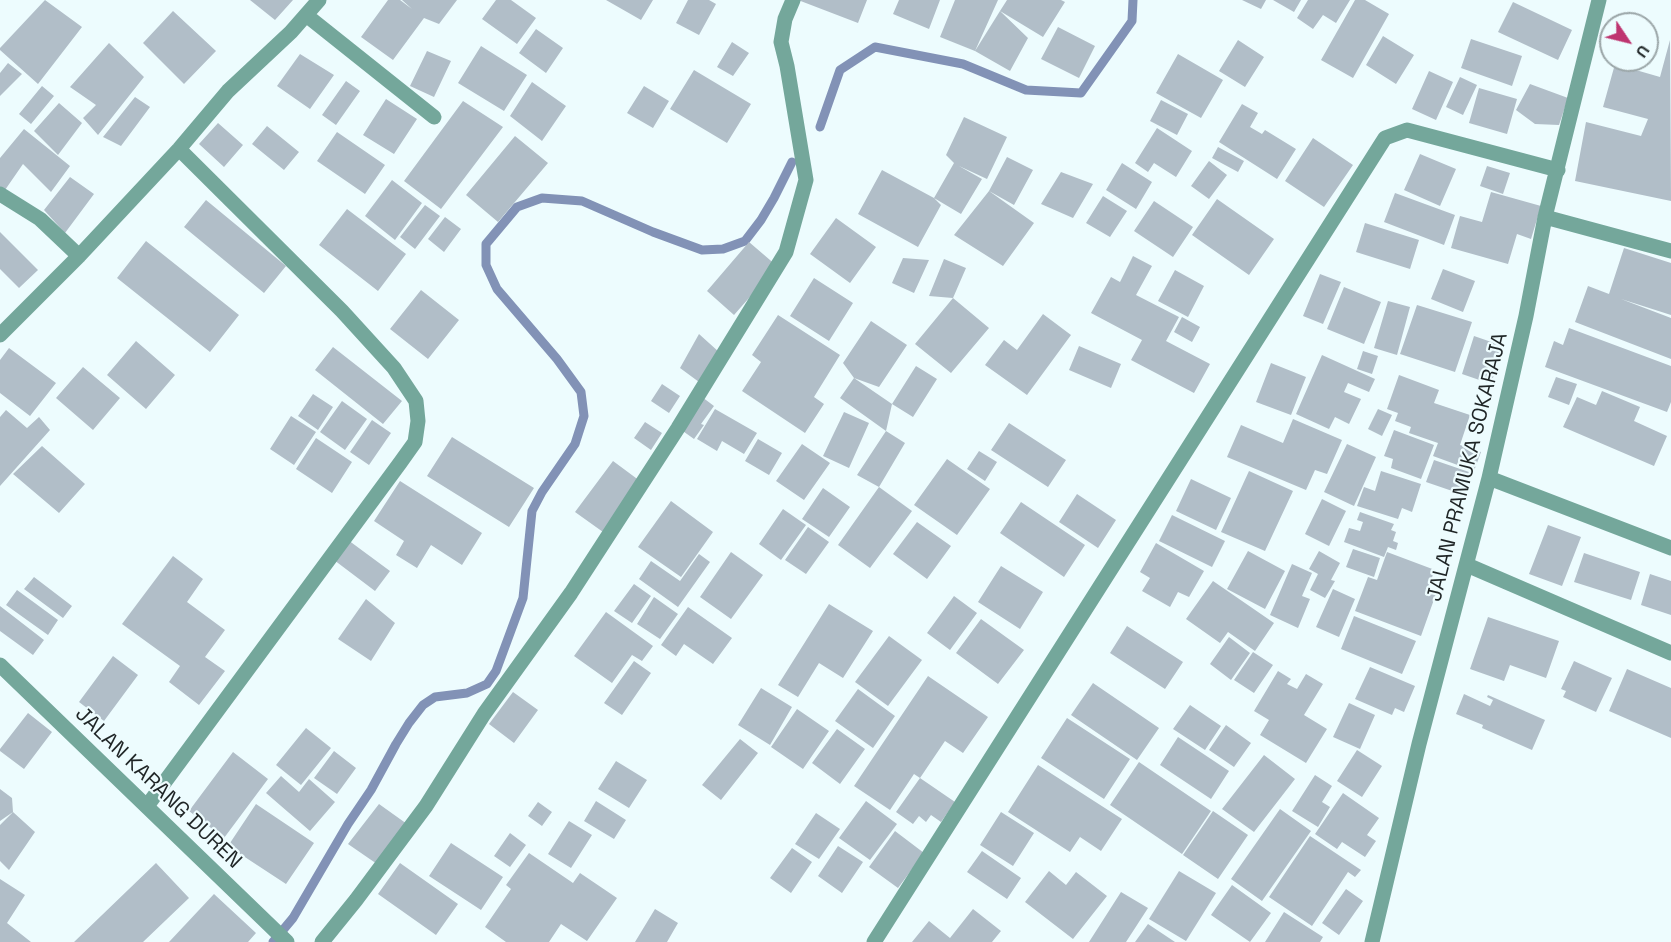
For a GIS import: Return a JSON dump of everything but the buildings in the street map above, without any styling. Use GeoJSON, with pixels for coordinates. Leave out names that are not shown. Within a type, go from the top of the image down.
{"type":"FeatureCollection","features":[{"type":"Feature","properties":{"kind":"street"},"geometry":{"type":"LineString","coordinates":[[0,335],[79,256],[179,149],[228,92],[319,0]]}},
{"type":"Feature","properties":{"kind":"street"},"geometry":{"type":"LineString","coordinates":[[322,942],[426,806],[484,714],[571,593],[678,428],[786,252],[806,180],[781,42],[785,19],[793,0]]}},
{"type":"Feature","properties":{"kind":"street","name":"JALAN PRAMUKA SOKARAJA"},"geometry":{"type":"LineString","coordinates":[[1372,942],[1419,744],[1489,477],[1526,316],[1545,217],[1599,0]]}},
{"type":"Feature","properties":{"kind":"street"},"geometry":{"type":"LineString","coordinates":[[306,15],[434,117]]}},
{"type":"Feature","properties":{"kind":"street"},"geometry":{"type":"LineString","coordinates":[[874,942],[1385,138],[1407,130],[1558,170]]}},
{"type":"Feature","properties":{"kind":"street"},"geometry":{"type":"LineString","coordinates":[[147,806],[415,442],[418,422],[416,401],[394,368],[342,311],[179,149]]}},
{"type":"Feature","properties":{"kind":"street"},"geometry":{"type":"LineString","coordinates":[[0,194],[40,219],[79,256]]}},
{"type":"Feature","properties":{"kind":"street"},"geometry":{"type":"LineString","coordinates":[[1545,217],[1671,251]]}},
{"type":"Feature","properties":{"kind":"street"},"geometry":{"type":"LineString","coordinates":[[1489,477],[1671,548]]}},
{"type":"Feature","properties":{"kind":"street"},"geometry":{"type":"LineString","coordinates":[[1467,565],[1671,653]]}},
{"type":"Feature","properties":{"kind":"street","name":"JALAN KARANG DUREN"},"geometry":{"type":"LineString","coordinates":[[0,665],[286,942]]}},
{"type":"Feature","properties":{"kind":"waterway"},"geometry":{"type":"LineString","coordinates":[[820,127],[840,70],[875,47],[963,64],[1026,90],[1081,93],[1132,21],[1133,0]]}},
{"type":"Feature","properties":{"kind":"waterway"},"geometry":{"type":"LineString","coordinates":[[273,942],[293,918],[348,824],[371,790],[396,744],[423,705],[435,697],[467,693],[487,684],[496,671],[523,598],[532,511],[542,492],[575,444],[584,416],[581,392],[557,359],[497,289],[486,265],[486,244],[517,207],[542,198],[582,201],[653,232],[702,250],[723,249],[745,241],[761,220],[792,162]]}}]}
